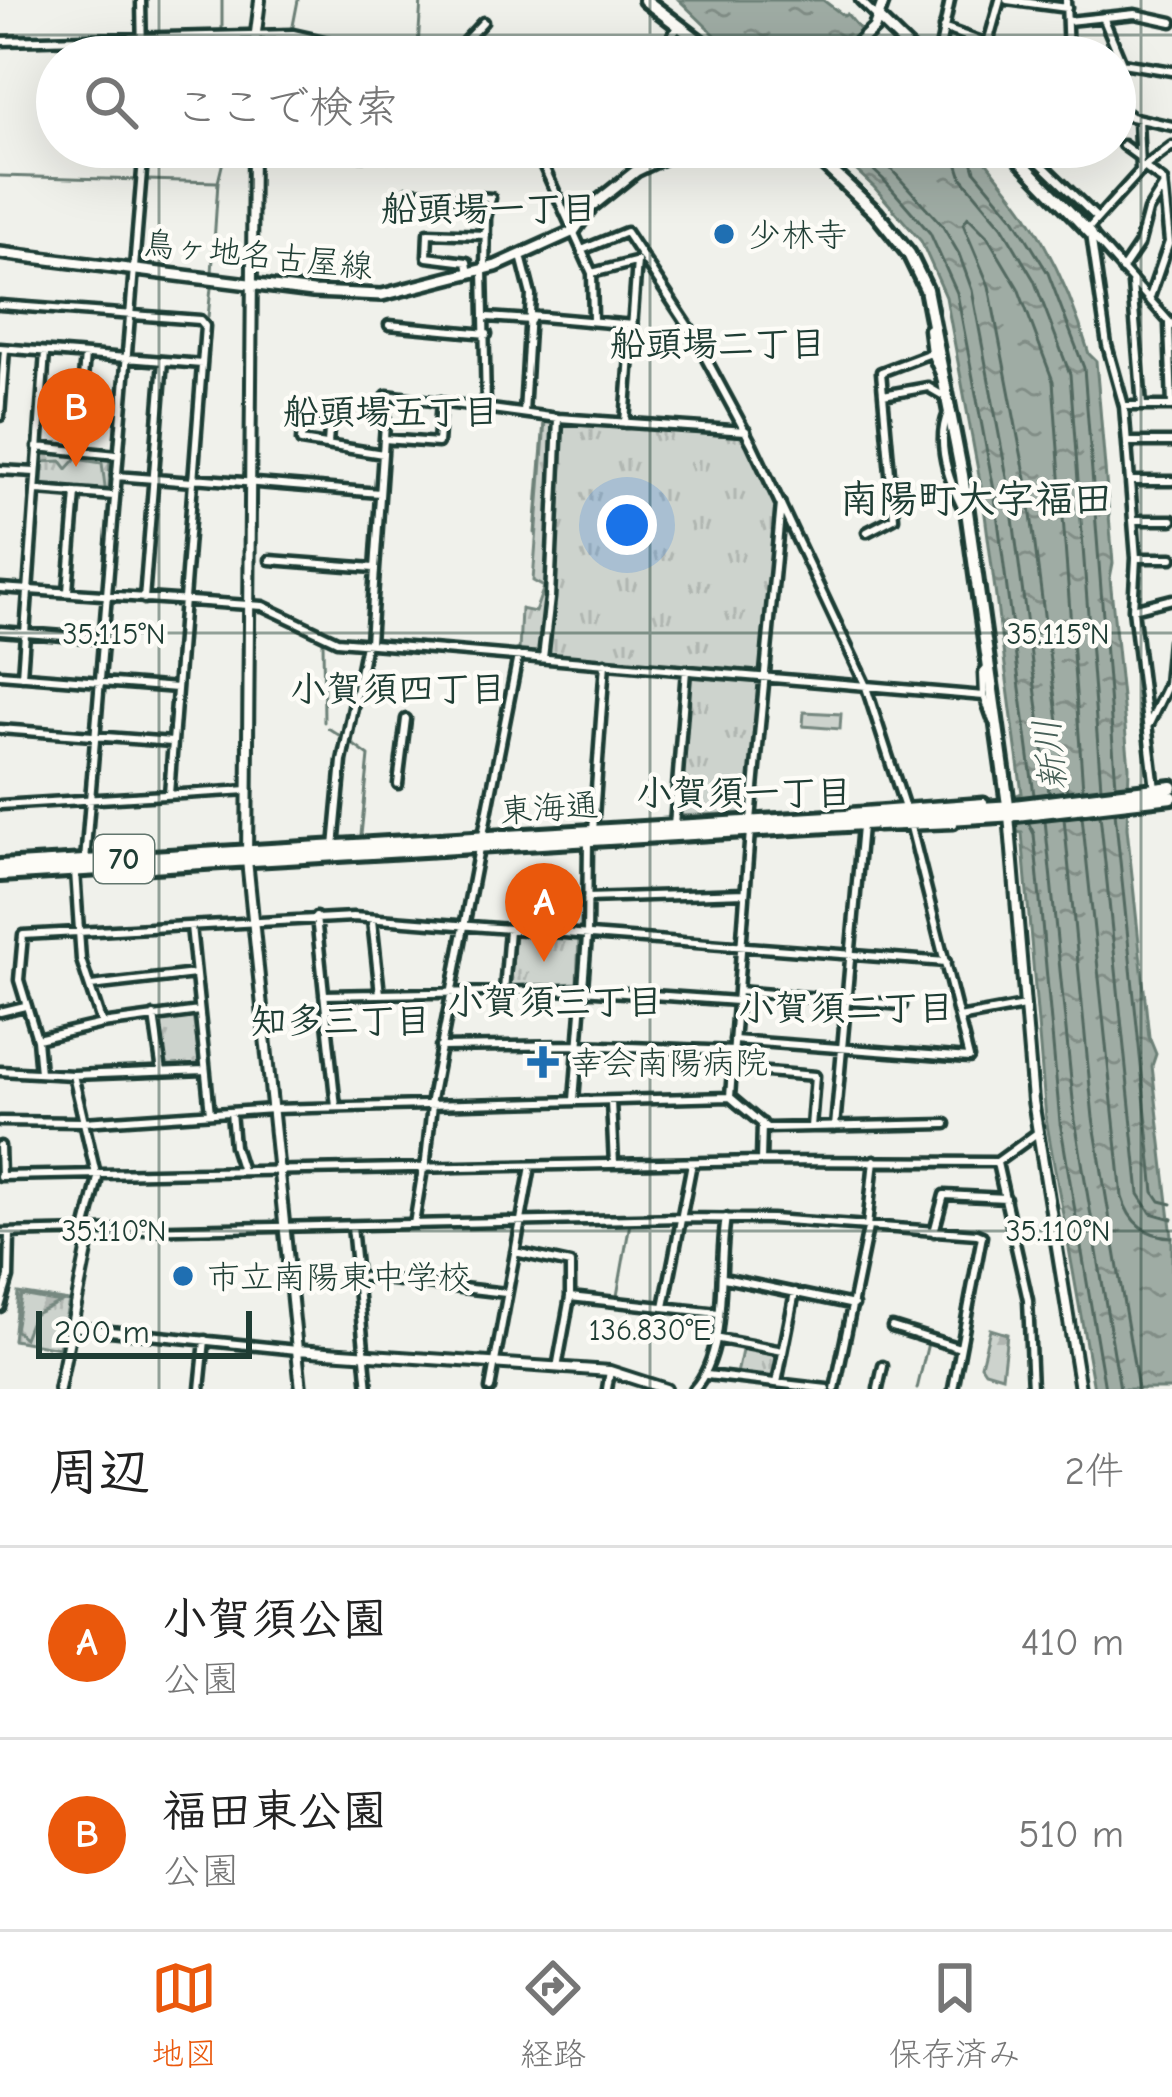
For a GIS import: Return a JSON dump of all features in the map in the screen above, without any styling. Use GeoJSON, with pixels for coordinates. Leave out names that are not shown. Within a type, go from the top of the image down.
{"type":"FeatureCollection","features":[{"type":"Feature","properties":{"kind":"main road"},"geometry":{"type":"LineString","coordinates":[[642,0],[690,36]]}},
{"type":"Feature","properties":{"kind":"main road"},"geometry":{"type":"LineString","coordinates":[[863,36],[876,23],[884,0]]}},
{"type":"Feature","properties":{"kind":"main road"},"geometry":{"type":"LineString","coordinates":[[876,23],[892,36]]}},
{"type":"Feature","properties":{"kind":"main road","name":"鳥ヶ地名古屋線"},"geometry":{"type":"LineString","coordinates":[[0,253],[329,293],[382,295],[484,270],[574,231],[591,207],[642,168]]}},
{"type":"Feature","properties":{"kind":"main road"},"geometry":{"type":"LineString","coordinates":[[828,168],[876,213],[920,273],[934,323],[967,505],[1012,811]]}},
{"type":"Feature","properties":{"kind":"main road"},"geometry":{"type":"LineString","coordinates":[[1042,168],[1090,232]]}},
{"type":"Feature","properties":{"kind":"main road","name":"東海通"},"geometry":{"type":"LineString","coordinates":[[591,835],[674,826],[862,823],[1159,794]]}},
{"type":"Feature","properties":{"kind":"main road","name":"東海通"},"geometry":{"type":"LineString","coordinates":[[0,871],[85,861],[751,826],[835,816],[1012,811]]}},
{"type":"Feature","properties":{"kind":"main road","name":"東海通"},"geometry":{"type":"LineString","coordinates":[[0,871],[75,871],[334,847],[481,842]]}},
{"type":"Feature","properties":{"kind":"street"},"geometry":{"type":"LineString","coordinates":[[141,0],[142,36]]}},
{"type":"Feature","properties":{"kind":"street"},"geometry":{"type":"LineString","coordinates":[[260,0],[253,36],[302,36]]}},
{"type":"Feature","properties":{"kind":"street"},"geometry":{"type":"LineString","coordinates":[[942,36],[950,0]]}},
{"type":"Feature","properties":{"kind":"street"},"geometry":{"type":"LineString","coordinates":[[991,36],[1004,0],[1066,4],[1068,36]]}},
{"type":"Feature","properties":{"kind":"street"},"geometry":{"type":"LineString","coordinates":[[862,1],[876,23]]}},
{"type":"Feature","properties":{"kind":"street"},"geometry":{"type":"LineString","coordinates":[[1068,20],[1135,14],[1172,22]]}},
{"type":"Feature","properties":{"kind":"street"},"geometry":{"type":"LineString","coordinates":[[1103,17],[1111,36]]}},
{"type":"Feature","properties":{"kind":"street"},"geometry":{"type":"LineString","coordinates":[[470,36],[483,22]]}},
{"type":"Feature","properties":{"kind":"street"},"geometry":{"type":"LineString","coordinates":[[673,36],[679,28]]}},
{"type":"Feature","properties":{"kind":"street"},"geometry":{"type":"LineString","coordinates":[[943,28],[966,36]]}},
{"type":"Feature","properties":{"kind":"street"},"geometry":{"type":"LineString","coordinates":[[0,41],[36,40]]}},
{"type":"Feature","properties":{"kind":"street"},"geometry":{"type":"LineString","coordinates":[[1136,65],[1172,71]]}},
{"type":"Feature","properties":{"kind":"street"},"geometry":{"type":"LineString","coordinates":[[1149,300],[1169,242],[1163,184],[1142,169],[1138,156],[1138,119],[1172,126]]}},
{"type":"Feature","properties":{"kind":"street"},"geometry":{"type":"LineString","coordinates":[[1159,794],[1133,609],[1136,558],[1124,406],[1107,345],[1090,232],[1142,169],[1172,146]]}},
{"type":"Feature","properties":{"kind":"street"},"geometry":{"type":"LineString","coordinates":[[85,861],[131,269],[145,168]]}},
{"type":"Feature","properties":{"kind":"street"},"geometry":{"type":"LineString","coordinates":[[253,168],[248,856],[301,1389]]}},
{"type":"Feature","properties":{"kind":"street"},"geometry":{"type":"LineString","coordinates":[[546,168],[592,273],[593,321]]}},
{"type":"Feature","properties":{"kind":"street"},"geometry":{"type":"LineString","coordinates":[[1046,168],[1097,218]]}},
{"type":"Feature","properties":{"kind":"street"},"geometry":{"type":"LineString","coordinates":[[1122,270],[1139,245],[1148,212],[1163,184]]}},
{"type":"Feature","properties":{"kind":"street"},"geometry":{"type":"LineString","coordinates":[[408,192],[491,198],[484,270],[486,407]]}},
{"type":"Feature","properties":{"kind":"street"},"geometry":{"type":"LineString","coordinates":[[582,250],[626,232],[690,329],[746,431],[865,684],[904,806]]}},
{"type":"Feature","properties":{"kind":"street"},"geometry":{"type":"LineString","coordinates":[[1090,232],[1170,323],[1172,406],[1124,406]]}},
{"type":"Feature","properties":{"kind":"street"},"geometry":{"type":"LineString","coordinates":[[469,274],[467,262],[427,257],[428,233],[486,235]]}},
{"type":"Feature","properties":{"kind":"street"},"geometry":{"type":"LineString","coordinates":[[521,256],[529,278],[531,318],[524,413]]}},
{"type":"Feature","properties":{"kind":"street"},"geometry":{"type":"LineString","coordinates":[[592,273],[641,260]]}},
{"type":"Feature","properties":{"kind":"street"},"geometry":{"type":"LineString","coordinates":[[626,423],[641,260]]}},
{"type":"Feature","properties":{"kind":"street"},"geometry":{"type":"LineString","coordinates":[[1132,284],[1142,406]]}},
{"type":"Feature","properties":{"kind":"street"},"geometry":{"type":"LineString","coordinates":[[0,305],[200,320],[206,326],[169,794]]}},
{"type":"Feature","properties":{"kind":"street"},"geometry":{"type":"LineString","coordinates":[[487,317],[633,325]]}},
{"type":"Feature","properties":{"kind":"street"},"geometry":{"type":"LineString","coordinates":[[934,323],[928,328],[931,352],[936,372],[945,379]]}},
{"type":"Feature","properties":{"kind":"street"},"geometry":{"type":"LineString","coordinates":[[389,325],[487,334]]}},
{"type":"Feature","properties":{"kind":"street"},"geometry":{"type":"LineString","coordinates":[[0,416],[3,349],[202,364]]}},
{"type":"Feature","properties":{"kind":"street"},"geometry":{"type":"LineString","coordinates":[[22,676],[45,352]]}},
{"type":"Feature","properties":{"kind":"street"},"geometry":{"type":"LineString","coordinates":[[867,532],[893,518],[881,372],[931,352]]}},
{"type":"Feature","properties":{"kind":"street"},"geometry":{"type":"LineString","coordinates":[[77,451],[85,355]]}},
{"type":"Feature","properties":{"kind":"street"},"geometry":{"type":"LineString","coordinates":[[144,599],[163,361]]}},
{"type":"Feature","properties":{"kind":"street"},"geometry":{"type":"LineString","coordinates":[[883,395],[928,387],[949,404]]}},
{"type":"Feature","properties":{"kind":"street"},"geometry":{"type":"LineString","coordinates":[[334,847],[341,760],[368,644],[387,395],[558,418],[746,431]]}},
{"type":"Feature","properties":{"kind":"street"},"geometry":{"type":"LineString","coordinates":[[384,439],[438,443],[441,401]]}},
{"type":"Feature","properties":{"kind":"street"},"geometry":{"type":"LineString","coordinates":[[328,444],[330,416],[303,414],[301,441],[383,454]]}},
{"type":"Feature","properties":{"kind":"street"},"geometry":{"type":"LineString","coordinates":[[543,658],[558,418]]}},
{"type":"Feature","properties":{"kind":"street"},"geometry":{"type":"LineString","coordinates":[[1128,442],[1172,442]]}},
{"type":"Feature","properties":{"kind":"street"},"geometry":{"type":"LineString","coordinates":[[37,447],[117,455]]}},
{"type":"Feature","properties":{"kind":"street"},"geometry":{"type":"LineString","coordinates":[[0,470],[34,472]]}},
{"type":"Feature","properties":{"kind":"street"},"geometry":{"type":"LineString","coordinates":[[116,476],[380,493]]}},
{"type":"Feature","properties":{"kind":"street"},"geometry":{"type":"LineString","coordinates":[[1131,481],[1172,482]]}},
{"type":"Feature","properties":{"kind":"street"},"geometry":{"type":"LineString","coordinates":[[38,490],[114,496]]}},
{"type":"Feature","properties":{"kind":"street"},"geometry":{"type":"LineString","coordinates":[[68,593],[76,493]]}},
{"type":"Feature","properties":{"kind":"street"},"geometry":{"type":"LineString","coordinates":[[730,1097],[781,505]]}},
{"type":"Feature","properties":{"kind":"street"},"geometry":{"type":"LineString","coordinates":[[1134,520],[1172,520]]}},
{"type":"Feature","properties":{"kind":"street"},"geometry":{"type":"LineString","coordinates":[[1136,558],[1172,558]]}},
{"type":"Feature","properties":{"kind":"street"},"geometry":{"type":"LineString","coordinates":[[270,560],[374,568]]}},
{"type":"Feature","properties":{"kind":"street"},"geometry":{"type":"LineString","coordinates":[[0,587],[262,605],[337,641],[984,696]]}},
{"type":"Feature","properties":{"kind":"street"},"geometry":{"type":"LineString","coordinates":[[1133,609],[1172,599]]}},
{"type":"Feature","properties":{"kind":"street"},"geometry":{"type":"LineString","coordinates":[[0,631],[102,639]]}},
{"type":"Feature","properties":{"kind":"street"},"geometry":{"type":"LineString","coordinates":[[1147,728],[1168,684],[1172,642]]}},
{"type":"Feature","properties":{"kind":"street"},"geometry":{"type":"LineString","coordinates":[[414,1224],[449,992],[518,656]]}},
{"type":"Feature","properties":{"kind":"street"},"geometry":{"type":"LineString","coordinates":[[573,1102],[605,663]]}},
{"type":"Feature","properties":{"kind":"street"},"geometry":{"type":"LineString","coordinates":[[990,665],[983,674],[984,696],[989,717],[998,727]]}},
{"type":"Feature","properties":{"kind":"street"},"geometry":{"type":"LineString","coordinates":[[674,826],[686,670]]}},
{"type":"Feature","properties":{"kind":"street"},"geometry":{"type":"LineString","coordinates":[[0,674],[177,688]]}},
{"type":"Feature","properties":{"kind":"street"},"geometry":{"type":"LineString","coordinates":[[398,784],[406,719]]}},
{"type":"Feature","properties":{"kind":"street"},"geometry":{"type":"LineString","coordinates":[[0,730],[172,742]]}},
{"type":"Feature","properties":{"kind":"street"},"geometry":{"type":"LineString","coordinates":[[0,805],[248,790]]}},
{"type":"Feature","properties":{"kind":"street"},"geometry":{"type":"LineString","coordinates":[[835,816],[984,802]]}},
{"type":"Feature","properties":{"kind":"street"},"geometry":{"type":"LineString","coordinates":[[1012,811],[1037,1133],[1080,1389]]}},
{"type":"Feature","properties":{"kind":"street"},"geometry":{"type":"LineString","coordinates":[[835,1127],[862,823],[881,828],[986,820]]}},
{"type":"Feature","properties":{"kind":"street"},"geometry":{"type":"LineString","coordinates":[[734,1040],[969,1058],[911,827]]}},
{"type":"Feature","properties":{"kind":"street"},"geometry":{"type":"LineString","coordinates":[[75,871],[81,960],[101,1024]]}},
{"type":"Feature","properties":{"kind":"street"},"geometry":{"type":"LineString","coordinates":[[587,898],[745,893]]}},
{"type":"Feature","properties":{"kind":"street"},"geometry":{"type":"LineString","coordinates":[[40,1073],[38,1039],[19,980],[23,935],[316,917],[946,962]]}},
{"type":"Feature","properties":{"kind":"street"},"geometry":{"type":"LineString","coordinates":[[316,917],[336,1107]]}},
{"type":"Feature","properties":{"kind":"street"},"geometry":{"type":"LineString","coordinates":[[372,919],[380,994]]}},
{"type":"Feature","properties":{"kind":"street"},"geometry":{"type":"LineString","coordinates":[[190,925],[210,1114]]}},
{"type":"Feature","properties":{"kind":"street"},"geometry":{"type":"LineString","coordinates":[[504,991],[509,930]]}},
{"type":"Feature","properties":{"kind":"street"},"geometry":{"type":"LineString","coordinates":[[91,986],[196,974]]}},
{"type":"Feature","properties":{"kind":"street"},"geometry":{"type":"LineString","coordinates":[[324,995],[582,990],[902,1005]]}},
{"type":"Feature","properties":{"kind":"street"},"geometry":{"type":"LineString","coordinates":[[0,1012],[25,1006]]}},
{"type":"Feature","properties":{"kind":"street"},"geometry":{"type":"LineString","coordinates":[[959,1018],[1024,1006]]}},
{"type":"Feature","properties":{"kind":"street"},"geometry":{"type":"LineString","coordinates":[[38,1039],[101,1024],[199,1011]]}},
{"type":"Feature","properties":{"kind":"street"},"geometry":{"type":"LineString","coordinates":[[154,1016],[162,1072]]}},
{"type":"Feature","properties":{"kind":"street"},"geometry":{"type":"LineString","coordinates":[[440,1048],[578,1045],[734,1051]]}},
{"type":"Feature","properties":{"kind":"street"},"geometry":{"type":"LineString","coordinates":[[732,1069],[815,1076],[811,1127]]}},
{"type":"Feature","properties":{"kind":"street"},"geometry":{"type":"LineString","coordinates":[[0,1071],[73,1075],[205,1070]]}},
{"type":"Feature","properties":{"kind":"street"},"geometry":{"type":"LineString","coordinates":[[59,1389],[98,1174],[73,1075]]}},
{"type":"Feature","properties":{"kind":"street"},"geometry":{"type":"LineString","coordinates":[[0,1121],[84,1122],[273,1109],[730,1097],[767,1128],[946,1124]]}},
{"type":"Feature","properties":{"kind":"street"},"geometry":{"type":"LineString","coordinates":[[610,1101],[614,1164]]}},
{"type":"Feature","properties":{"kind":"street"},"geometry":{"type":"LineString","coordinates":[[231,1112],[242,1171]]}},
{"type":"Feature","properties":{"kind":"street"},"geometry":{"type":"LineString","coordinates":[[761,1161],[762,1124]]}},
{"type":"Feature","properties":{"kind":"street"},"geometry":{"type":"LineString","coordinates":[[0,1146],[0,1176],[761,1161],[998,1162],[1037,1133]]}},
{"type":"Feature","properties":{"kind":"street"},"geometry":{"type":"LineString","coordinates":[[707,1375],[747,1384],[831,1389],[854,1305],[874,1160]]}},
{"type":"Feature","properties":{"kind":"street"},"geometry":{"type":"LineString","coordinates":[[664,1307],[692,1162]]}},
{"type":"Feature","properties":{"kind":"street"},"geometry":{"type":"LineString","coordinates":[[998,1162],[1028,1300],[1031,1389]]}},
{"type":"Feature","properties":{"kind":"street"},"geometry":{"type":"LineString","coordinates":[[490,1389],[530,1166]]}},
{"type":"Feature","properties":{"kind":"street"},"geometry":{"type":"LineString","coordinates":[[934,1232],[944,1195],[1006,1198]]}},
{"type":"Feature","properties":{"kind":"street"},"geometry":{"type":"LineString","coordinates":[[694,1389],[707,1375],[714,1338],[724,1278],[721,1247],[726,1218]]}},
{"type":"Feature","properties":{"kind":"street"},"geometry":{"type":"LineString","coordinates":[[0,1233],[726,1218],[982,1236],[952,1389]]}},
{"type":"Feature","properties":{"kind":"street"},"geometry":{"type":"LineString","coordinates":[[352,1226],[368,1389]]}},
{"type":"Feature","properties":{"kind":"street"},"geometry":{"type":"LineString","coordinates":[[0,1307],[10,1233]]}},
{"type":"Feature","properties":{"kind":"street"},"geometry":{"type":"LineString","coordinates":[[514,1252],[569,1264],[570,1297],[556,1368]]}},
{"type":"Feature","properties":{"kind":"street"},"geometry":{"type":"LineString","coordinates":[[357,1276],[506,1293]]}},
{"type":"Feature","properties":{"kind":"street"},"geometry":{"type":"LineString","coordinates":[[724,1278],[854,1305]]}},
{"type":"Feature","properties":{"kind":"street"},"geometry":{"type":"LineString","coordinates":[[777,1383],[795,1292]]}},
{"type":"Feature","properties":{"kind":"street"},"geometry":{"type":"LineString","coordinates":[[570,1297],[718,1313]]}},
{"type":"Feature","properties":{"kind":"street"},"geometry":{"type":"LineString","coordinates":[[71,1327],[297,1350],[610,1370],[666,1389]]}},
{"type":"Feature","properties":{"kind":"street"},"geometry":{"type":"LineString","coordinates":[[892,1328],[960,1348]]}},
{"type":"Feature","properties":{"kind":"street"},"geometry":{"type":"LineString","coordinates":[[714,1338],[783,1351]]}},
{"type":"Feature","properties":{"kind":"street"},"geometry":{"type":"LineString","coordinates":[[200,1389],[205,1340]]}},
{"type":"Feature","properties":{"kind":"street"},"geometry":{"type":"LineString","coordinates":[[878,1389],[883,1366]]}},
{"type":"Feature","properties":{"kind":"street"},"geometry":{"type":"LineString","coordinates":[[608,1389],[610,1370]]}},
{"type":"Feature","properties":{"kind":"green space"},"geometry":{"type":"Polygon","coordinates":[[[545,421],[744,437],[777,510],[748,813],[677,816],[686,666],[519,652],[521,609],[535,612],[544,587],[533,581],[545,421]]]}},
{"type":"Feature","properties":{"kind":"green space"},"geometry":{"type":"Polygon","coordinates":[[[42,451],[112,458],[110,490],[42,487],[42,451]]]}},
{"type":"Feature","properties":{"kind":"green space"},"geometry":{"type":"Polygon","coordinates":[[[48,453],[110,459],[109,489],[106,491],[102,463],[76,459],[67,469],[61,461],[41,462],[48,453]]]}},
{"type":"Feature","properties":{"kind":"green space"},"geometry":{"type":"Polygon","coordinates":[[[804,712],[841,714],[840,729],[803,726],[804,712]]]}},
{"type":"Feature","properties":{"kind":"green space"},"geometry":{"type":"Polygon","coordinates":[[[515,934],[579,939],[577,983],[510,987],[515,934]]]}},
{"type":"Feature","properties":{"kind":"green space"},"geometry":{"type":"Polygon","coordinates":[[[193,1015],[200,1064],[166,1067],[157,1022],[193,1015]]]}},
{"type":"Feature","properties":{"kind":"green space"},"geometry":{"type":"Polygon","coordinates":[[[18,1293],[69,1301],[59,1348],[13,1340],[18,1293]]]}},
{"type":"Feature","properties":{"kind":"green space"},"geometry":{"type":"Polygon","coordinates":[[[21,1295],[60,1302],[33,1315],[24,1338],[15,1330],[21,1295]]]}},
{"type":"Feature","properties":{"kind":"green space"},"geometry":{"type":"Polygon","coordinates":[[[990,1329],[1007,1334],[1002,1376],[981,1365],[990,1329]]]}},
{"type":"Feature","properties":{"kind":"green space"},"geometry":{"type":"Polygon","coordinates":[[[743,1346],[777,1352],[774,1377],[737,1374],[743,1346]]]}},
{"type":"Feature","properties":{"kind":"water"},"geometry":{"type":"Polygon","coordinates":[[[679,0],[823,0],[847,14],[865,36],[716,36],[679,0]]]}},
{"type":"Feature","properties":{"kind":"water","name":"新川"},"geometry":{"type":"Polygon","coordinates":[[[854,168],[992,168],[1037,232],[1096,361],[1113,563],[1110,578],[1129,767],[1127,828],[1149,1037],[1156,1054],[1152,1066],[1172,1237],[1172,1389],[1094,1389],[1046,1119],[1022,833],[1017,832],[1017,795],[1022,793],[982,492],[946,297],[921,241],[854,168]]]}},
{"type":"Feature","properties":{"kind":"waterway"},"geometry":{"type":"LineString","coordinates":[[222,0],[222,32]]}},
{"type":"Feature","properties":{"kind":"waterway"},"geometry":{"type":"LineString","coordinates":[[292,31],[298,0]]}},
{"type":"Feature","properties":{"kind":"waterway"},"geometry":{"type":"LineString","coordinates":[[419,36],[421,0]]}},
{"type":"Feature","properties":{"kind":"waterway"},"geometry":{"type":"LineString","coordinates":[[212,273],[221,168]]}},
{"type":"Feature","properties":{"kind":"waterway"},"geometry":{"type":"LineString","coordinates":[[0,176],[141,180]]}},
{"type":"Feature","properties":{"kind":"waterway"},"geometry":{"type":"LineString","coordinates":[[147,180],[217,182]]}},
{"type":"Feature","properties":{"kind":"waterway"},"geometry":{"type":"LineString","coordinates":[[208,317],[211,288]]}},
{"type":"Feature","properties":{"kind":"waterway"},"geometry":{"type":"LineString","coordinates":[[535,533],[544,421]]}},
{"type":"Feature","properties":{"kind":"waterway"},"geometry":{"type":"LineString","coordinates":[[323,640],[324,722]]}},
{"type":"Feature","properties":{"kind":"waterway"},"geometry":{"type":"LineString","coordinates":[[328,728],[342,737]]}},
{"type":"Feature","properties":{"kind":"waterway"},"geometry":{"type":"LineString","coordinates":[[351,743],[369,756],[361,835]]}},
{"type":"Feature","properties":{"kind":"waterway"},"geometry":{"type":"LineString","coordinates":[[617,1296],[630,1223]]}},
{"type":"Feature","properties":{"kind":"waterway"},"geometry":{"type":"LineString","coordinates":[[917,1389],[928,1343]]}},
{"type":"Feature","properties":{"kind":"place","name":"少林寺"},"geometry":{"type":"Point","coordinates":[724,234]}},
{"type":"Feature","properties":{"kind":"place","name":"福田東公園"},"geometry":{"type":"Point","coordinates":[76,467]}},
{"type":"Feature","properties":{"kind":"place","name":"小賀須公園"},"geometry":{"type":"Point","coordinates":[544,962]}},
{"type":"Feature","properties":{"kind":"place","name":"幸会南陽病院"},"geometry":{"type":"Point","coordinates":[543,1062]}},
{"type":"Feature","properties":{"kind":"place","name":"市立南陽東中学校"},"geometry":{"type":"Point","coordinates":[183,1276]}},
{"type":"Feature","properties":{"kind":"district","name":"船頭場一丁目"},"geometry":{"type":"Point","coordinates":[489,208]}},
{"type":"Feature","properties":{"kind":"district","name":"船頭場二丁目"},"geometry":{"type":"Point","coordinates":[718,343]}},
{"type":"Feature","properties":{"kind":"district","name":"船頭場五丁目"},"geometry":{"type":"Point","coordinates":[391,411]}},
{"type":"Feature","properties":{"kind":"district","name":"南陽町大字福田"},"geometry":{"type":"Point","coordinates":[976,498]}},
{"type":"Feature","properties":{"kind":"district","name":"小賀須四丁目"},"geometry":{"type":"Point","coordinates":[398,688]}},
{"type":"Feature","properties":{"kind":"district","name":"小賀須一丁目"},"geometry":{"type":"Point","coordinates":[744,792]}},
{"type":"Feature","properties":{"kind":"district","name":"小賀須三丁目"},"geometry":{"type":"Point","coordinates":[555,1001]}},
{"type":"Feature","properties":{"kind":"district","name":"小賀須二丁目"},"geometry":{"type":"Point","coordinates":[846,1007]}},
{"type":"Feature","properties":{"kind":"district","name":"知多三丁目"},"geometry":{"type":"Point","coordinates":[341,1020]}}]}
